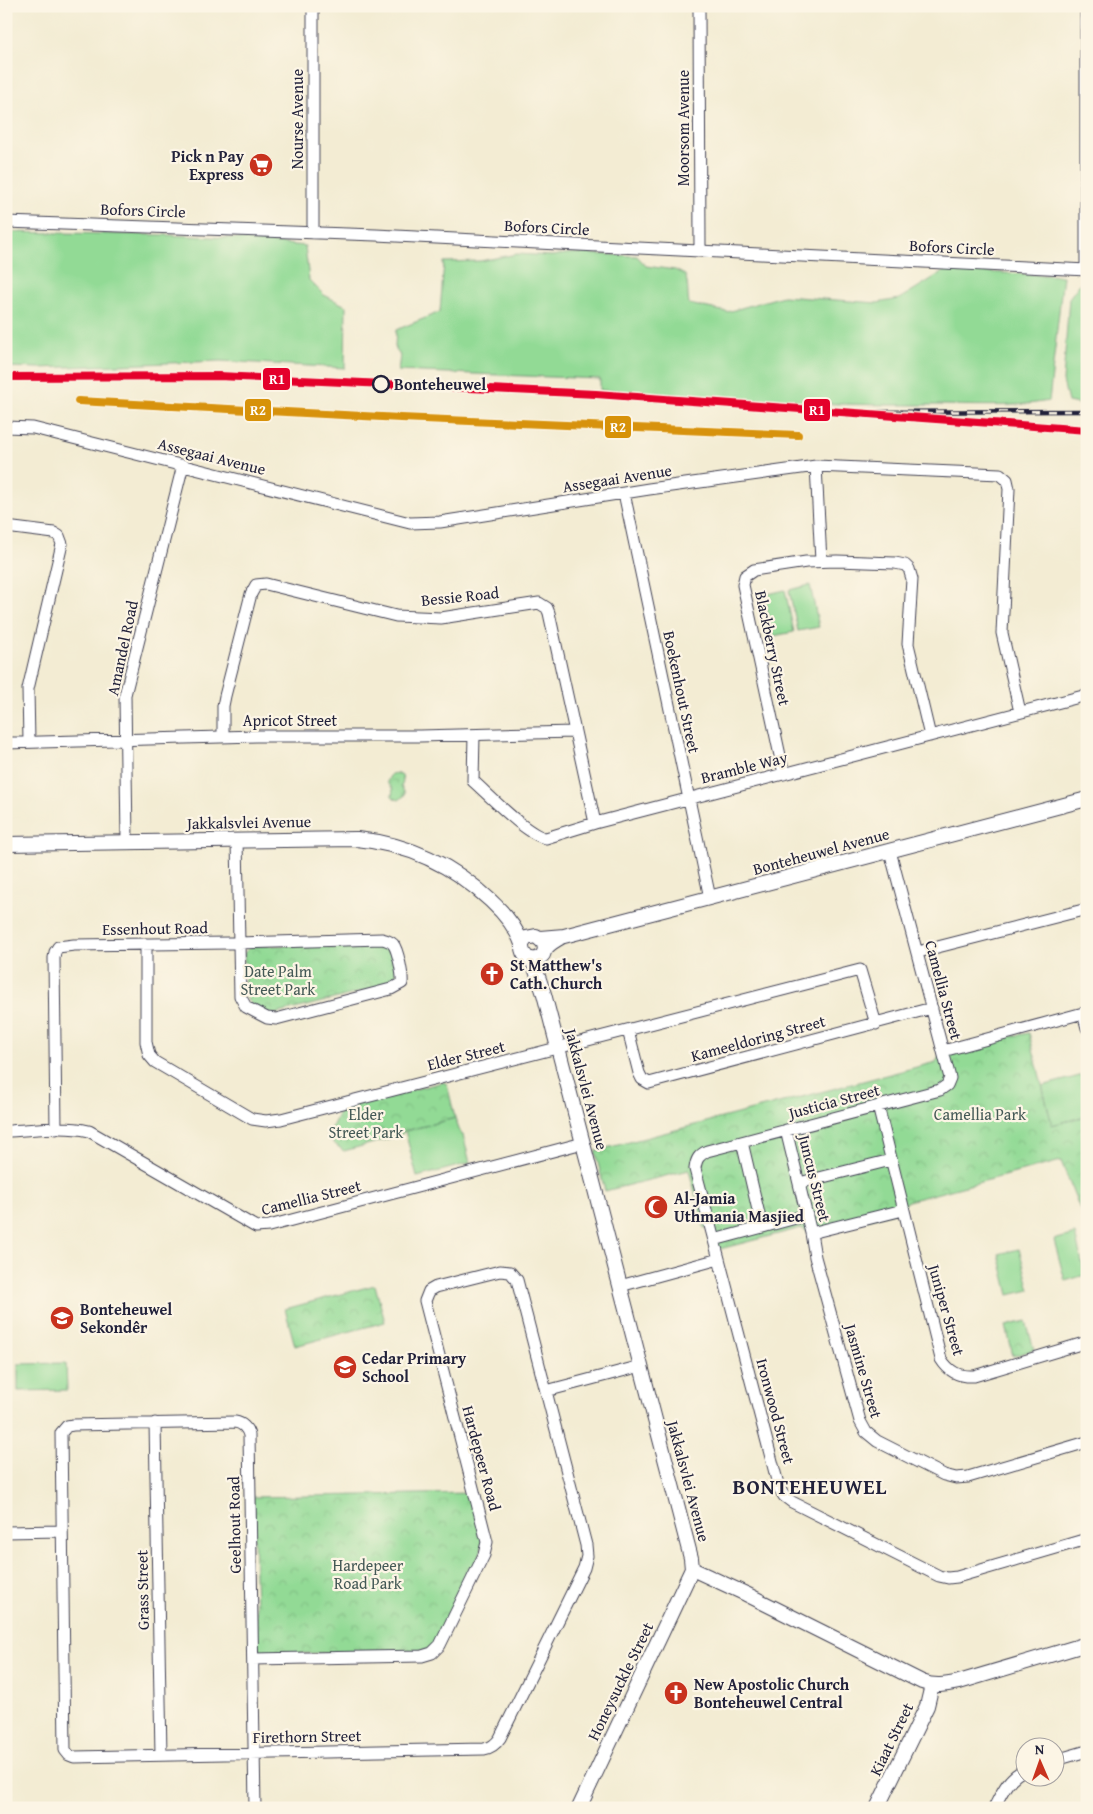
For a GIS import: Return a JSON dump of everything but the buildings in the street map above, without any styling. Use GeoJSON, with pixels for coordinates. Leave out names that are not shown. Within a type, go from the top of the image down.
{"type":"FeatureCollection","features":[{"type":"Feature","properties":{"kind":"street","name":"Nourse Avenue"},"geometry":{"type":"LineString","coordinates":[[312,232],[313,6]]}},
{"type":"Feature","properties":{"kind":"street","name":"Moorsom Avenue"},"geometry":{"type":"LineString","coordinates":[[699,6],[700,250]]}},
{"type":"Feature","properties":{"kind":"street"},"geometry":{"type":"LineString","coordinates":[[1086,6],[1086,270]]}},
{"type":"Feature","properties":{"kind":"street","name":"Bofors Circle"},"geometry":{"type":"LineString","coordinates":[[6,222],[312,232],[1086,270]]}},
{"type":"Feature","properties":{"kind":"street","name":"Assegaai Avenue"},"geometry":{"type":"LineString","coordinates":[[6,427],[33,428],[410,523],[432,523],[816,466],[1000,474],[1007,480],[1009,489],[1002,633],[1020,712]]}},
{"type":"Feature","properties":{"kind":"street","name":"Amandel Road"},"geometry":{"type":"LineString","coordinates":[[127,841],[125,695],[183,466]]}},
{"type":"Feature","properties":{"kind":"street"},"geometry":{"type":"LineString","coordinates":[[816,466],[821,561]]}},
{"type":"Feature","properties":{"kind":"street","name":"Boekenhout Street"},"geometry":{"type":"LineString","coordinates":[[624,493],[710,898]]}},
{"type":"Feature","properties":{"kind":"street"},"geometry":{"type":"LineString","coordinates":[[6,527],[54,533],[59,536],[62,544],[28,689],[29,742]]}},
{"type":"Feature","properties":{"kind":"street","name":"Blackberry Street"},"geometry":{"type":"LineString","coordinates":[[784,774],[743,580],[748,572],[754,570],[821,561],[895,563],[905,565],[909,569],[912,579],[908,644],[930,736]]}},
{"type":"Feature","properties":{"kind":"street","name":"Bessie Road"},"geometry":{"type":"LineString","coordinates":[[223,737],[223,706],[225,696],[251,594],[256,584],[262,583],[396,616],[441,618],[532,604],[543,605],[549,613],[595,823]]}},
{"type":"Feature","properties":{"kind":"street","name":"Bramble Way"},"geometry":{"type":"LineString","coordinates":[[474,735],[473,781],[515,819],[539,837],[546,838],[595,823],[1087,695]]}},
{"type":"Feature","properties":{"kind":"street","name":"Apricot Street"},"geometry":{"type":"LineString","coordinates":[[6,742],[574,732]]}},
{"type":"Feature","properties":{"kind":"street","name":"Bonteheuwel Avenue"},"geometry":{"type":"LineString","coordinates":[[535,947],[564,936],[1087,799]]}},
{"type":"Feature","properties":{"kind":"street","name":"Jakkalsvlei Avenue"},"geometry":{"type":"LineString","coordinates":[[6,844],[357,839],[394,845],[423,855],[446,866],[472,884],[501,911],[535,947],[558,1048],[691,1558],[692,1570]]}},
{"type":"Feature","properties":{"kind":"street"},"geometry":{"type":"LineString","coordinates":[[236,840],[239,943]]}},
{"type":"Feature","properties":{"kind":"street","name":"Camellia Street"},"geometry":{"type":"LineString","coordinates":[[890,851],[943,1052],[1085,1013]]}},
{"type":"Feature","properties":{"kind":"street"},"geometry":{"type":"LineString","coordinates":[[918,952],[1087,909]]}},
{"type":"Feature","properties":{"kind":"street","name":"Essenhout Road"},"geometry":{"type":"LineString","coordinates":[[56,1129],[55,952],[58,947],[69,945],[387,940],[394,946],[402,975],[402,983],[391,989],[290,1016],[276,1019],[267,1018],[246,1007],[242,1002],[240,996],[239,943]]}},
{"type":"Feature","properties":{"kind":"street","name":"Elder Street"},"geometry":{"type":"LineString","coordinates":[[146,944],[146,1042],[149,1054],[155,1062],[243,1115],[260,1121],[281,1119],[860,970],[876,1024]]}},
{"type":"Feature","properties":{"kind":"street","name":"Kameeldoring Street"},"geometry":{"type":"LineString","coordinates":[[628,1030],[639,1073],[642,1079],[649,1083],[932,1008]]}},
{"type":"Feature","properties":{"kind":"street"},"geometry":{"type":"LineString","coordinates":[[1085,1013],[1087,1028]]}},
{"type":"Feature","properties":{"kind":"street","name":"Justicia Street"},"geometry":{"type":"LineString","coordinates":[[696,1161],[701,1154],[708,1151],[940,1090],[947,1085],[950,1078],[950,1071],[943,1052]]}},
{"type":"Feature","properties":{"kind":"street","name":"Juniper Street"},"geometry":{"type":"LineString","coordinates":[[878,1106],[941,1359],[949,1369],[958,1375],[974,1376],[1087,1342]]}},
{"type":"Feature","properties":{"kind":"street","name":"Camellia Street"},"geometry":{"type":"LineString","coordinates":[[6,1131],[81,1129],[95,1133],[256,1227],[269,1226],[583,1143]]}},
{"type":"Feature","properties":{"kind":"street","name":"Juncus Street"},"geometry":{"type":"LineString","coordinates":[[786,1130],[811,1233]]}},
{"type":"Feature","properties":{"kind":"street"},"geometry":{"type":"LineString","coordinates":[[742,1142],[762,1227]]}},
{"type":"Feature","properties":{"kind":"street"},"geometry":{"type":"LineString","coordinates":[[799,1183],[891,1160]]}},
{"type":"Feature","properties":{"kind":"street","name":"Ironwood Street"},"geometry":{"type":"LineString","coordinates":[[696,1161],[696,1169],[714,1240],[779,1488],[788,1499],[939,1576],[948,1578],[1087,1539]]}},
{"type":"Feature","properties":{"kind":"street"},"geometry":{"type":"LineString","coordinates":[[811,1233],[903,1210]]}},
{"type":"Feature","properties":{"kind":"street"},"geometry":{"type":"LineString","coordinates":[[714,1240],[807,1214]]}},
{"type":"Feature","properties":{"kind":"street","name":"Jasmine Street"},"geometry":{"type":"LineString","coordinates":[[811,1233],[815,1257],[860,1421],[871,1437],[944,1475],[956,1478],[968,1477],[1087,1442]]}},
{"type":"Feature","properties":{"kind":"street"},"geometry":{"type":"LineString","coordinates":[[620,1286],[720,1260]]}},
{"type":"Feature","properties":{"kind":"street","name":"Hardepeer Road"},"geometry":{"type":"LineString","coordinates":[[253,1658],[417,1657],[428,1655],[440,1645],[476,1572],[486,1551],[486,1538],[425,1304],[425,1298],[429,1291],[436,1287],[500,1271],[507,1271],[513,1274],[517,1280],[546,1392]]}},
{"type":"Feature","properties":{"kind":"street"},"geometry":{"type":"LineString","coordinates":[[546,1392],[641,1366]]}},
{"type":"Feature","properties":{"kind":"street","name":"Firethorn Street"},"geometry":{"type":"LineString","coordinates":[[64,1428],[61,1433],[66,1753],[74,1757],[484,1750],[496,1744],[584,1568],[587,1556],[586,1545],[546,1392]]}},
{"type":"Feature","properties":{"kind":"street","name":"Geelhout Road"},"geometry":{"type":"LineString","coordinates":[[64,1428],[73,1425],[235,1422],[242,1424],[248,1432],[255,1808]]}},
{"type":"Feature","properties":{"kind":"street","name":"Grass Street"},"geometry":{"type":"LineString","coordinates":[[155,1423],[161,1755]]}},
{"type":"Feature","properties":{"kind":"street"},"geometry":{"type":"LineString","coordinates":[[6,1532],[62,1531]]}},
{"type":"Feature","properties":{"kind":"street"},"geometry":{"type":"LineString","coordinates":[[692,1570],[746,1594],[922,1682],[932,1685],[941,1686],[959,1682],[1087,1644]]}},
{"type":"Feature","properties":{"kind":"street","name":"Honeysuckle Street"},"geometry":{"type":"LineString","coordinates":[[578,1808],[692,1570]]}},
{"type":"Feature","properties":{"kind":"street","name":"Kiaat Street"},"geometry":{"type":"LineString","coordinates":[[877,1808],[928,1706],[932,1685]]}},
{"type":"Feature","properties":{"kind":"street"},"geometry":{"type":"LineString","coordinates":[[1066,1757],[1087,1751]]}},
{"type":"Feature","properties":{"kind":"street"},"geometry":{"type":"LineString","coordinates":[[994,1808],[1007,1783],[1016,1775]]}},
{"type":"Feature","properties":{"kind":"green space"},"geometry":{"type":"Polygon","coordinates":[[[6,232],[168,235],[232,238],[305,246],[309,280],[324,295],[346,306],[345,368],[220,361],[39,368],[6,367],[6,232]]]}},
{"type":"Feature","properties":{"kind":"green space"},"geometry":{"type":"Polygon","coordinates":[[[573,253],[637,256],[646,266],[675,270],[685,275],[689,304],[727,312],[783,296],[877,303],[899,299],[946,270],[1063,276],[1049,401],[991,406],[807,403],[600,390],[600,379],[398,371],[400,356],[395,347],[396,330],[440,312],[444,262],[480,261],[517,254],[552,256],[573,253]]]}},
{"type":"Feature","properties":{"kind":"green space"},"geometry":{"type":"Polygon","coordinates":[[[1085,277],[1087,277],[1087,406],[1068,402],[1063,381],[1069,298],[1085,277]]]}},
{"type":"Feature","properties":{"kind":"green space"},"geometry":{"type":"Polygon","coordinates":[[[810,585],[819,627],[798,631],[789,590],[810,585]]]}},
{"type":"Feature","properties":{"kind":"green space"},"geometry":{"type":"Polygon","coordinates":[[[785,590],[794,632],[773,636],[764,595],[785,590]]]}},
{"type":"Feature","properties":{"kind":"green space"},"geometry":{"type":"Polygon","coordinates":[[[397,773],[402,776],[403,782],[401,787],[405,793],[399,800],[392,796],[393,789],[387,782],[391,774],[397,773]]]}},
{"type":"Feature","properties":{"kind":"green space","name":"Date Palm Street Park"},"geometry":{"type":"Polygon","coordinates":[[[382,944],[390,949],[397,972],[395,981],[392,984],[271,1015],[251,1005],[245,995],[244,953],[251,946],[382,944]]]}},
{"type":"Feature","properties":{"kind":"green space","name":"Camellia Park"},"geometry":{"type":"Polygon","coordinates":[[[1029,1033],[1052,1125],[1087,1116],[1087,1227],[1061,1161],[908,1201],[900,1211],[812,1234],[801,1228],[716,1250],[709,1227],[704,1228],[689,1170],[605,1191],[595,1151],[936,1062],[943,1049],[1029,1033]]]}},
{"type":"Feature","properties":{"kind":"green space"},"geometry":{"type":"Polygon","coordinates":[[[1087,1074],[1087,1116],[1052,1125],[1042,1086],[1087,1074]]]}},
{"type":"Feature","properties":{"kind":"green space","name":"Elder Street Park"},"geometry":{"type":"Polygon","coordinates":[[[443,1082],[447,1084],[455,1118],[405,1131],[399,1136],[344,1151],[327,1138],[341,1108],[443,1082]]]}},
{"type":"Feature","properties":{"kind":"green space"},"geometry":{"type":"Polygon","coordinates":[[[455,1118],[461,1135],[463,1135],[470,1163],[417,1177],[405,1131],[455,1118]]]}},
{"type":"Feature","properties":{"kind":"green space"},"geometry":{"type":"Polygon","coordinates":[[[1075,1234],[1085,1275],[1065,1281],[1054,1240],[1075,1234]]]}},
{"type":"Feature","properties":{"kind":"green space"},"geometry":{"type":"Polygon","coordinates":[[[1019,1249],[1030,1290],[1009,1295],[999,1254],[1019,1249]]]}},
{"type":"Feature","properties":{"kind":"green space"},"geometry":{"type":"Polygon","coordinates":[[[375,1285],[385,1322],[295,1346],[285,1309],[375,1285]]]}},
{"type":"Feature","properties":{"kind":"green space"},"geometry":{"type":"Polygon","coordinates":[[[1026,1321],[1034,1350],[1013,1356],[1006,1326],[1026,1321]]]}},
{"type":"Feature","properties":{"kind":"green space"},"geometry":{"type":"Polygon","coordinates":[[[66,1363],[67,1390],[18,1391],[18,1364],[66,1363]]]}},
{"type":"Feature","properties":{"kind":"green space","name":"Hardepeer Road Park"},"geometry":{"type":"Polygon","coordinates":[[[470,1493],[483,1539],[481,1552],[435,1646],[423,1651],[265,1654],[257,1647],[253,1497],[470,1493]]]}},
{"type":"Feature","properties":{"kind":"railway"},"geometry":{"type":"LineString","coordinates":[[839,412],[1087,411]]}},
{"type":"Feature","properties":{"kind":"transit line","name":"R1"},"geometry":{"type":"LineString","coordinates":[[6,377],[219,376],[596,394],[1087,430]]}},
{"type":"Feature","properties":{"kind":"transit line","name":"R2"},"geometry":{"type":"LineString","coordinates":[[78,401],[401,418],[798,435]]}},
{"type":"Feature","properties":{"kind":"place","name":"Pick n Pay Express"},"geometry":{"type":"Point","coordinates":[261,165]}},
{"type":"Feature","properties":{"kind":"place","name":"Bonteheuwel"},"geometry":{"type":"Point","coordinates":[381,384]}},
{"type":"Feature","properties":{"kind":"place","name":"St Matthew's Cath. Church"},"geometry":{"type":"Point","coordinates":[492,974]}},
{"type":"Feature","properties":{"kind":"place","name":"Al-Jamia Uthmania Masjied"},"geometry":{"type":"Point","coordinates":[656,1207]}},
{"type":"Feature","properties":{"kind":"place","name":"Bonteheuwel Sekondêr"},"geometry":{"type":"Point","coordinates":[62,1318]}},
{"type":"Feature","properties":{"kind":"place","name":"Cedar Primary School"},"geometry":{"type":"Point","coordinates":[345,1367]}},
{"type":"Feature","properties":{"kind":"place","name":"New Apostolic Church Bonteheuwel Central"},"geometry":{"type":"Point","coordinates":[676,1693]}},
{"type":"Feature","properties":{"kind":"district","name":"BONTEHEUWEL"},"geometry":{"type":"Point","coordinates":[810,1487]}}]}
